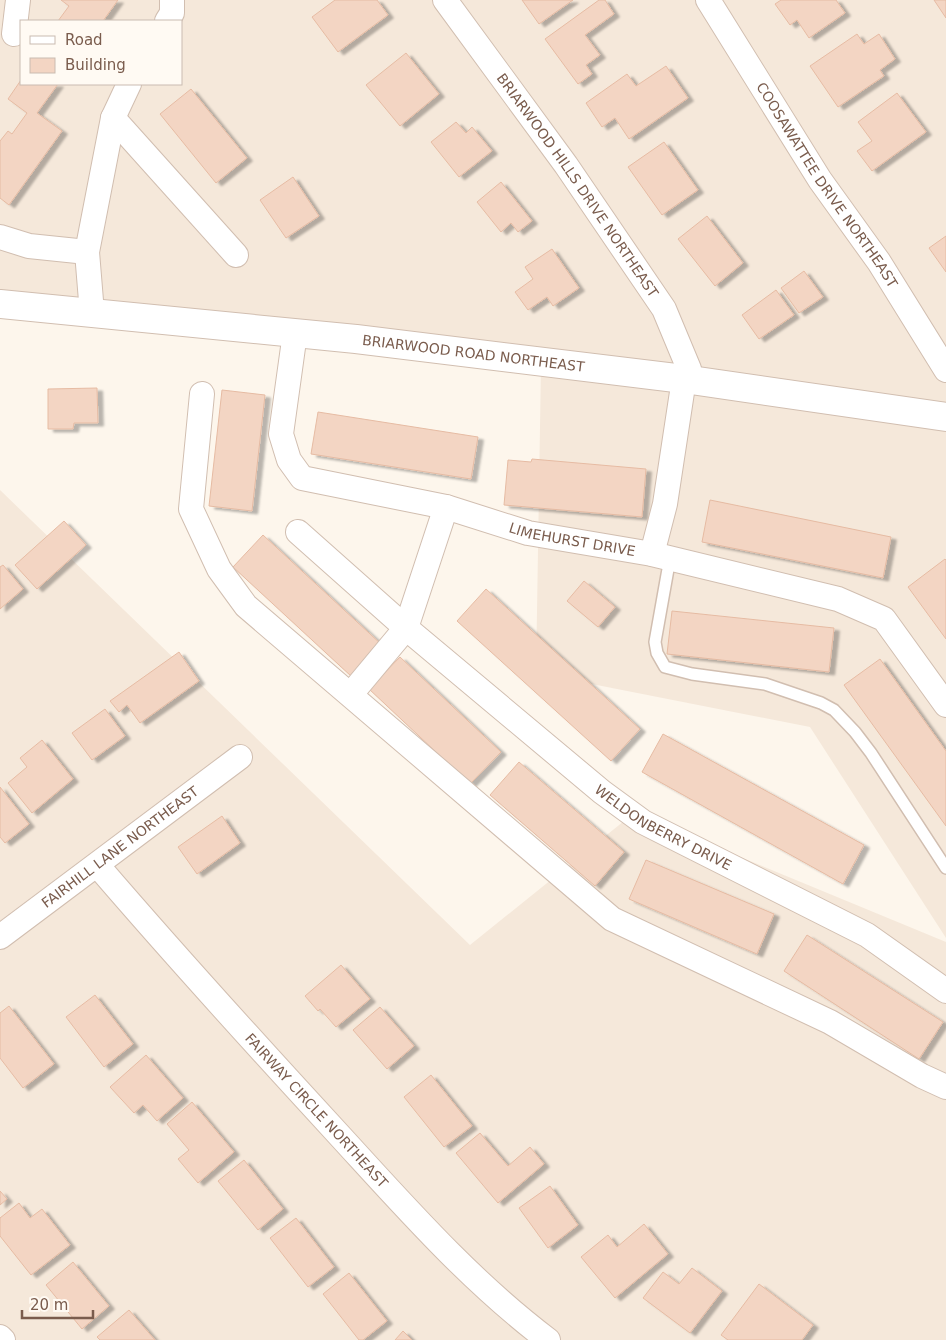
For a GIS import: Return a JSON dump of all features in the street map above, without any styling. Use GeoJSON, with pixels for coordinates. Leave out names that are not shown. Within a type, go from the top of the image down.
{"type":"FeatureCollection","features":[{"type":"Feature","properties":{"kind":"street"},"geometry":{"type":"LineString","coordinates":[[14,34],[18,0]]}},
{"type":"Feature","properties":{"kind":"street"},"geometry":{"type":"LineString","coordinates":[[168,20],[172,13],[172,0]]}},
{"type":"Feature","properties":{"kind":"street","name":"BRIARWOOD HILLS DRIVE NORTHEAST"},"geometry":{"type":"LineString","coordinates":[[446,0],[566,165],[664,309],[689,369],[684,379],[665,504],[661,556]]}},
{"type":"Feature","properties":{"kind":"street","name":"COOSAWATTEE DRIVE NORTHEAST"},"geometry":{"type":"LineString","coordinates":[[708,0],[820,180],[880,262],[946,370]]}},
{"type":"Feature","properties":{"kind":"street"},"geometry":{"type":"LineString","coordinates":[[92,313],[87,252],[113,118],[129,85]]}},
{"type":"Feature","properties":{"kind":"street"},"geometry":{"type":"LineString","coordinates":[[113,118],[236,255]]}},
{"type":"Feature","properties":{"kind":"street"},"geometry":{"type":"LineString","coordinates":[[0,237],[28,246],[87,252]]}},
{"type":"Feature","properties":{"kind":"street","name":"BRIARWOOD ROAD NORTHEAST"},"geometry":{"type":"LineString","coordinates":[[0,304],[295,333],[684,379],[946,417]]}},
{"type":"Feature","properties":{"kind":"street","name":"LIMEHURST DRIVE"},"geometry":{"type":"LineString","coordinates":[[295,333],[281,434],[289,460],[302,478],[446,507],[528,532],[661,556],[838,599],[884,619],[946,705]]}},
{"type":"Feature","properties":{"kind":"street"},"geometry":{"type":"LineString","coordinates":[[202,394],[190,509],[219,569],[246,606],[612,919],[830,1022],[922,1076],[946,1087]]}},
{"type":"Feature","properties":{"kind":"street"},"geometry":{"type":"LineString","coordinates":[[350,694],[406,628],[446,507]]}},
{"type":"Feature","properties":{"kind":"street","name":"WELDONBERRY DRIVE"},"geometry":{"type":"LineString","coordinates":[[298,532],[406,628],[602,792],[643,822],[867,935],[946,991]]}},
{"type":"Feature","properties":{"kind":"street","name":"FAIRHILL LANE NORTHEAST"},"geometry":{"type":"LineString","coordinates":[[0,937],[98,866],[240,757]]}},
{"type":"Feature","properties":{"kind":"street","name":"FAIRWAY CIRCLE NORTHEAST"},"geometry":{"type":"LineString","coordinates":[[98,866],[190,974],[444,1249],[517,1317],[548,1340]]}},
{"type":"Feature","properties":{"kind":"street"},"geometry":{"type":"LineString","coordinates":[[0,1337],[3,1340]]}},
{"type":"Feature","properties":{"kind":"lane"},"geometry":{"type":"LineString","coordinates":[[661,556],[654,642],[657,653],[665,667],[692,674],[765,684],[821,703],[834,710],[855,732],[871,753],[946,868]]}},
{"type":"Feature","properties":{"kind":"shaded area"},"geometry":{"type":"Polygon","coordinates":[[[0,0],[946,0],[946,938],[810,727],[536,673],[541,366],[0,312],[0,0]]]}},
{"type":"Feature","properties":{"kind":"shaded area"},"geometry":{"type":"Polygon","coordinates":[[[0,490],[470,945],[634,813],[946,942],[946,1340],[0,1340],[0,490]]]}},
{"type":"Feature","properties":{"kind":"building"},"geometry":{"type":"Polygon","coordinates":[[[61,0],[118,0],[104,20],[59,20],[69,6],[61,0]]]}},
{"type":"Feature","properties":{"kind":"building"},"geometry":{"type":"Polygon","coordinates":[[[335,0],[377,0],[388,15],[338,52],[312,17],[335,0]]]}},
{"type":"Feature","properties":{"kind":"building"},"geometry":{"type":"Polygon","coordinates":[[[522,0],[573,0],[539,24],[522,0]]]}},
{"type":"Feature","properties":{"kind":"building"},"geometry":{"type":"Polygon","coordinates":[[[599,0],[605,0],[614,14],[585,35],[600,55],[586,65],[592,74],[578,84],[545,39],[599,0]]]}},
{"type":"Feature","properties":{"kind":"building"},"geometry":{"type":"Polygon","coordinates":[[[781,0],[836,0],[845,13],[809,38],[797,20],[790,25],[775,4],[781,0]]]}},
{"type":"Feature","properties":{"kind":"building"},"geometry":{"type":"Polygon","coordinates":[[[934,0],[946,0],[946,18],[934,0]]]}},
{"type":"Feature","properties":{"kind":"building"},"geometry":{"type":"Polygon","coordinates":[[[857,34],[864,44],[879,34],[895,59],[880,70],[884,76],[838,107],[810,66],[857,34]]]}},
{"type":"Feature","properties":{"kind":"building"},"geometry":{"type":"Polygon","coordinates":[[[406,53],[439,94],[400,126],[366,85],[406,53]]]}},
{"type":"Feature","properties":{"kind":"building"},"geometry":{"type":"Polygon","coordinates":[[[666,66],[688,98],[629,139],[615,118],[602,127],[586,103],[627,74],[636,86],[666,66]]]}},
{"type":"Feature","properties":{"kind":"building"},"geometry":{"type":"Polygon","coordinates":[[[20,81],[20,85],[57,85],[37,113],[62,131],[9,205],[0,198],[0,141],[8,131],[12,134],[27,113],[8,99],[20,81]]]}},
{"type":"Feature","properties":{"kind":"building"},"geometry":{"type":"Polygon","coordinates":[[[191,89],[247,158],[216,183],[160,114],[191,89]]]}},
{"type":"Feature","properties":{"kind":"building"},"geometry":{"type":"Polygon","coordinates":[[[897,93],[926,132],[872,171],[857,151],[872,141],[858,122],[897,93]]]}},
{"type":"Feature","properties":{"kind":"building"},"geometry":{"type":"Polygon","coordinates":[[[456,122],[466,133],[472,127],[492,151],[459,177],[431,142],[456,122]]]}},
{"type":"Feature","properties":{"kind":"building"},"geometry":{"type":"Polygon","coordinates":[[[664,142],[698,190],[662,215],[628,167],[664,142]]]}},
{"type":"Feature","properties":{"kind":"building"},"geometry":{"type":"Polygon","coordinates":[[[293,177],[319,216],[286,238],[260,200],[293,177]]]}},
{"type":"Feature","properties":{"kind":"building"},"geometry":{"type":"Polygon","coordinates":[[[501,182],[532,221],[518,232],[511,223],[501,232],[477,202],[501,182]]]}},
{"type":"Feature","properties":{"kind":"building"},"geometry":{"type":"Polygon","coordinates":[[[707,216],[743,263],[715,286],[678,239],[707,216]]]}},
{"type":"Feature","properties":{"kind":"building"},"geometry":{"type":"Polygon","coordinates":[[[946,236],[946,272],[929,248],[946,236]]]}},
{"type":"Feature","properties":{"kind":"building"},"geometry":{"type":"Polygon","coordinates":[[[552,249],[579,288],[553,306],[547,297],[528,310],[515,292],[533,279],[525,267],[552,249]]]}},
{"type":"Feature","properties":{"kind":"building"},"geometry":{"type":"Polygon","coordinates":[[[804,271],[823,297],[799,313],[781,288],[804,271]]]}},
{"type":"Feature","properties":{"kind":"building"},"geometry":{"type":"Polygon","coordinates":[[[776,290],[794,315],[759,339],[742,315],[776,290]]]}},
{"type":"Feature","properties":{"kind":"building"},"geometry":{"type":"Polygon","coordinates":[[[97,388],[98,423],[74,423],[73,429],[48,429],[48,389],[97,388]]]}},
{"type":"Feature","properties":{"kind":"building"},"geometry":{"type":"Polygon","coordinates":[[[222,390],[265,395],[252,511],[209,506],[222,390]]]}},
{"type":"Feature","properties":{"kind":"building"},"geometry":{"type":"Polygon","coordinates":[[[318,412],[478,437],[471,479],[311,454],[318,412]]]}},
{"type":"Feature","properties":{"kind":"building"},"geometry":{"type":"Polygon","coordinates":[[[532,459],[646,469],[642,517],[504,505],[508,460],[531,462],[532,459]]]}},
{"type":"Feature","properties":{"kind":"building"},"geometry":{"type":"Polygon","coordinates":[[[710,500],[891,537],[883,578],[702,542],[710,500]]]}},
{"type":"Feature","properties":{"kind":"building"},"geometry":{"type":"Polygon","coordinates":[[[64,521],[86,545],[37,589],[15,565],[64,521]]]}},
{"type":"Feature","properties":{"kind":"building"},"geometry":{"type":"Polygon","coordinates":[[[263,535],[382,645],[352,677],[233,567],[263,535]]]}},
{"type":"Feature","properties":{"kind":"building"},"geometry":{"type":"Polygon","coordinates":[[[946,560],[946,639],[908,587],[946,560]]]}},
{"type":"Feature","properties":{"kind":"building"},"geometry":{"type":"Polygon","coordinates":[[[3,565],[23,589],[0,609],[0,567],[3,565]]]}},
{"type":"Feature","properties":{"kind":"building"},"geometry":{"type":"Polygon","coordinates":[[[584,581],[615,607],[598,627],[567,601],[584,581]]]}},
{"type":"Feature","properties":{"kind":"building"},"geometry":{"type":"Polygon","coordinates":[[[486,589],[640,729],[611,761],[457,621],[486,589]]]}},
{"type":"Feature","properties":{"kind":"building"},"geometry":{"type":"Polygon","coordinates":[[[672,611],[834,628],[829,672],[667,654],[672,611]]]}},
{"type":"Feature","properties":{"kind":"building"},"geometry":{"type":"Polygon","coordinates":[[[179,652],[199,681],[140,723],[127,705],[119,712],[110,701],[179,652]]]}},
{"type":"Feature","properties":{"kind":"building"},"geometry":{"type":"Polygon","coordinates":[[[400,657],[501,752],[470,784],[369,689],[400,657]]]}},
{"type":"Feature","properties":{"kind":"building"},"geometry":{"type":"Polygon","coordinates":[[[880,659],[946,751],[946,826],[844,685],[880,659]]]}},
{"type":"Feature","properties":{"kind":"building"},"geometry":{"type":"Polygon","coordinates":[[[105,709],[125,736],[92,760],[72,733],[105,709]]]}},
{"type":"Feature","properties":{"kind":"building"},"geometry":{"type":"Polygon","coordinates":[[[663,734],[864,845],[843,884],[642,772],[663,734]]]}},
{"type":"Feature","properties":{"kind":"building"},"geometry":{"type":"Polygon","coordinates":[[[42,740],[73,779],[32,813],[8,783],[27,767],[20,758],[42,740]]]}},
{"type":"Feature","properties":{"kind":"building"},"geometry":{"type":"Polygon","coordinates":[[[519,762],[624,852],[595,886],[490,795],[519,762]]]}},
{"type":"Feature","properties":{"kind":"building"},"geometry":{"type":"Polygon","coordinates":[[[0,787],[29,824],[5,843],[0,837],[0,787]]]}},
{"type":"Feature","properties":{"kind":"building"},"geometry":{"type":"Polygon","coordinates":[[[222,816],[240,843],[197,874],[178,847],[222,816]]]}},
{"type":"Feature","properties":{"kind":"building"},"geometry":{"type":"Polygon","coordinates":[[[646,860],[774,914],[757,954],[629,899],[646,860]]]}},
{"type":"Feature","properties":{"kind":"building"},"geometry":{"type":"Polygon","coordinates":[[[807,935],[943,1022],[919,1059],[784,971],[807,935]]]}},
{"type":"Feature","properties":{"kind":"building"},"geometry":{"type":"Polygon","coordinates":[[[341,965],[370,999],[336,1027],[305,996],[341,965]]]}},
{"type":"Feature","properties":{"kind":"building"},"geometry":{"type":"Polygon","coordinates":[[[95,995],[133,1044],[104,1067],[66,1017],[95,995]]]}},
{"type":"Feature","properties":{"kind":"building"},"geometry":{"type":"Polygon","coordinates":[[[9,1006],[54,1064],[23,1088],[0,1058],[0,1013],[9,1006]]]}},
{"type":"Feature","properties":{"kind":"building"},"geometry":{"type":"Polygon","coordinates":[[[380,1007],[414,1046],[387,1069],[353,1030],[380,1007]]]}},
{"type":"Feature","properties":{"kind":"building"},"geometry":{"type":"Polygon","coordinates":[[[146,1055],[183,1098],[157,1121],[143,1105],[134,1113],[110,1087],[146,1055]]]}},
{"type":"Feature","properties":{"kind":"building"},"geometry":{"type":"Polygon","coordinates":[[[431,1075],[472,1126],[444,1147],[404,1097],[431,1075]]]}},
{"type":"Feature","properties":{"kind":"building"},"geometry":{"type":"Polygon","coordinates":[[[192,1102],[234,1152],[198,1183],[178,1159],[189,1150],[167,1124],[192,1102]]]}},
{"type":"Feature","properties":{"kind":"building"},"geometry":{"type":"Polygon","coordinates":[[[480,1133],[508,1166],[530,1147],[544,1164],[498,1203],[456,1153],[480,1133]]]}},
{"type":"Feature","properties":{"kind":"building"},"geometry":{"type":"Polygon","coordinates":[[[244,1160],[283,1209],[258,1230],[218,1181],[244,1160]]]}},
{"type":"Feature","properties":{"kind":"building"},"geometry":{"type":"Polygon","coordinates":[[[550,1186],[578,1225],[548,1248],[519,1208],[550,1186]]]}},
{"type":"Feature","properties":{"kind":"building"},"geometry":{"type":"Polygon","coordinates":[[[0,1191],[7,1199],[0,1205],[0,1191]]]}},
{"type":"Feature","properties":{"kind":"building"},"geometry":{"type":"Polygon","coordinates":[[[19,1203],[30,1218],[42,1209],[70,1245],[31,1275],[0,1236],[0,1218],[19,1203]]]}},
{"type":"Feature","properties":{"kind":"building"},"geometry":{"type":"Polygon","coordinates":[[[296,1218],[334,1267],[308,1287],[270,1238],[296,1218]]]}},
{"type":"Feature","properties":{"kind":"building"},"geometry":{"type":"Polygon","coordinates":[[[644,1224],[668,1254],[615,1298],[581,1257],[608,1235],[617,1247],[644,1224]]]}},
{"type":"Feature","properties":{"kind":"building"},"geometry":{"type":"Polygon","coordinates":[[[73,1262],[109,1306],[82,1329],[46,1285],[73,1262]]]}},
{"type":"Feature","properties":{"kind":"building"},"geometry":{"type":"Polygon","coordinates":[[[692,1268],[722,1291],[690,1333],[643,1298],[663,1272],[679,1284],[692,1268]]]}},
{"type":"Feature","properties":{"kind":"building"},"geometry":{"type":"Polygon","coordinates":[[[349,1273],[387,1321],[363,1340],[359,1340],[323,1294],[349,1273]]]}},
{"type":"Feature","properties":{"kind":"building"},"geometry":{"type":"Polygon","coordinates":[[[759,1284],[813,1325],[802,1340],[728,1340],[721,1335],[759,1284]]]}},
{"type":"Feature","properties":{"kind":"building"},"geometry":{"type":"Polygon","coordinates":[[[129,1310],[155,1340],[100,1340],[97,1337],[129,1310]]]}},
{"type":"Feature","properties":{"kind":"building"},"geometry":{"type":"Polygon","coordinates":[[[403,1331],[412,1340],[395,1340],[403,1331]]]}}]}
